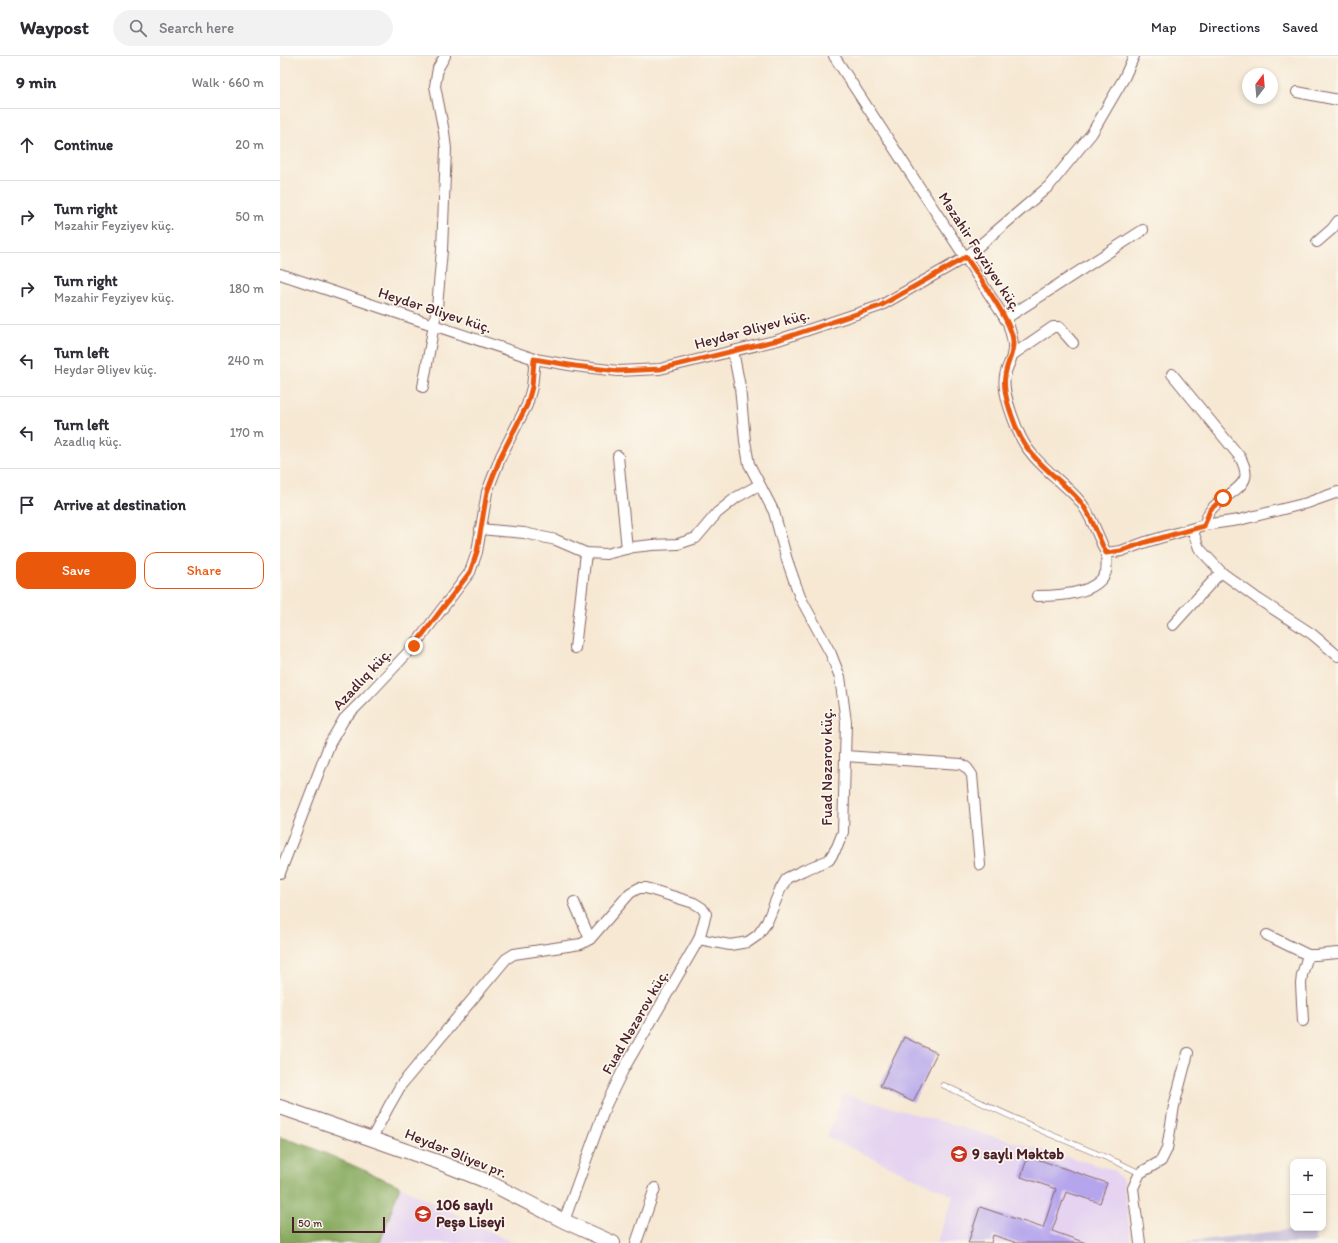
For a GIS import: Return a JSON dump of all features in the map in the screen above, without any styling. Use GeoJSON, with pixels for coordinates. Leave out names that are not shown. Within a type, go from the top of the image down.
{"type":"FeatureCollection","features":[{"type":"Feature","properties":{"kind":"main road","name":"Heydər Əliyev pr."},"geometry":{"type":"LineString","coordinates":[[280,1107],[372,1138],[484,1180],[564,1221],[613,1243]]}},
{"type":"Feature","properties":{"kind":"street"},"geometry":{"type":"LineString","coordinates":[[423,387],[437,307],[442,250],[446,149],[435,86],[438,68],[445,56]]}},
{"type":"Feature","properties":{"kind":"street","name":"Məzahir Feyziyev küç."},"geometry":{"type":"LineString","coordinates":[[834,56],[1008,323],[1013,340],[1012,355],[1005,375],[1004,389],[1018,432],[1024,445],[1037,460],[1079,500],[1090,518],[1106,553]]}},
{"type":"Feature","properties":{"kind":"street","name":"Heydər Əliyev küç."},"geometry":{"type":"LineString","coordinates":[[280,274],[534,359],[575,366],[618,371],[660,369],[778,340],[880,306],[966,257],[1049,186],[1092,133],[1124,78],[1134,56]]}},
{"type":"Feature","properties":{"kind":"street"},"geometry":{"type":"LineString","coordinates":[[1297,92],[1338,100]]}},
{"type":"Feature","properties":{"kind":"street"},"geometry":{"type":"LineString","coordinates":[[1317,242],[1332,229],[1338,221]]}},
{"type":"Feature","properties":{"kind":"street"},"geometry":{"type":"LineString","coordinates":[[1005,319],[1143,230]]}},
{"type":"Feature","properties":{"kind":"street"},"geometry":{"type":"LineString","coordinates":[[1012,355],[1053,327],[1059,327],[1072,343]]}},
{"type":"Feature","properties":{"kind":"street","name":"Fuad Nəzərov küç."},"geometry":{"type":"LineString","coordinates":[[564,1221],[606,1105],[624,1070],[699,939],[730,945],[748,942],[758,935],[767,922],[780,890],[787,878],[829,860],[837,847],[843,832],[846,722],[840,677],[831,654],[800,597],[787,560],[774,512],[748,464],[740,387],[733,351]]}},
{"type":"Feature","properties":{"kind":"street","name":"Azadlıq küç."},"geometry":{"type":"LineString","coordinates":[[280,873],[330,743],[344,719],[414,646],[470,572],[477,552],[487,492],[501,456],[527,405],[532,387],[534,359]]}},
{"type":"Feature","properties":{"kind":"street"},"geometry":{"type":"LineString","coordinates":[[1172,374],[1240,457],[1245,469],[1245,478],[1239,487],[1223,498],[1210,510],[1204,526]]}},
{"type":"Feature","properties":{"kind":"street"},"geometry":{"type":"LineString","coordinates":[[618,456],[627,549]]}},
{"type":"Feature","properties":{"kind":"street"},"geometry":{"type":"LineString","coordinates":[[480,529],[524,533],[556,540],[586,553],[606,554],[652,545],[678,544],[696,538],[717,513],[738,497],[759,485]]}},
{"type":"Feature","properties":{"kind":"street"},"geometry":{"type":"LineString","coordinates":[[1037,596],[1062,596],[1084,590],[1101,581],[1106,573],[1106,553],[1121,551],[1204,526],[1239,520],[1307,503],[1338,492]]}},
{"type":"Feature","properties":{"kind":"street"},"geometry":{"type":"LineString","coordinates":[[1192,529],[1199,548],[1221,572],[1258,599],[1312,634],[1338,656]]}},
{"type":"Feature","properties":{"kind":"street"},"geometry":{"type":"LineString","coordinates":[[575,648],[586,553]]}},
{"type":"Feature","properties":{"kind":"street"},"geometry":{"type":"LineString","coordinates":[[1173,625],[1221,572]]}},
{"type":"Feature","properties":{"kind":"street"},"geometry":{"type":"LineString","coordinates":[[845,756],[961,764],[967,768],[972,775],[980,865]]}},
{"type":"Feature","properties":{"kind":"street"},"geometry":{"type":"LineString","coordinates":[[372,1138],[388,1106],[401,1085],[506,960],[514,954],[581,944],[590,939],[630,893],[639,888],[646,888],[694,903],[702,908],[706,914],[699,939]]}},
{"type":"Feature","properties":{"kind":"street"},"geometry":{"type":"LineString","coordinates":[[574,902],[590,939]]}},
{"type":"Feature","properties":{"kind":"street"},"geometry":{"type":"LineString","coordinates":[[1267,935],[1308,955],[1316,956],[1338,953]]}},
{"type":"Feature","properties":{"kind":"street"},"geometry":{"type":"LineString","coordinates":[[1303,1021],[1302,975],[1308,955]]}},
{"type":"Feature","properties":{"kind":"street"},"geometry":{"type":"LineString","coordinates":[[1140,1243],[1133,1188],[1140,1173],[1161,1161],[1167,1148],[1174,1106],[1188,1053]]}},
{"type":"Feature","properties":{"kind":"street"},"geometry":{"type":"LineString","coordinates":[[636,1243],[655,1188]]}},
{"type":"Feature","properties":{"kind":"lane"},"geometry":{"type":"LineString","coordinates":[[943,1085],[1047,1133],[1140,1173]]}},
{"type":"Feature","properties":{"kind":"shaded area","name":"9 saylı Məktəb"},"geometry":{"type":"Polygon","coordinates":[[[843,1094],[1114,1170],[1123,1180],[1131,1243],[936,1243],[954,1196],[827,1137],[843,1094]]]}},
{"type":"Feature","properties":{"kind":"shaded area","name":"106 saylı Peşə Liseyi"},"geometry":{"type":"Polygon","coordinates":[[[400,1186],[513,1243],[380,1243],[400,1186]]]}},
{"type":"Feature","properties":{"kind":"shaded area"},"geometry":{"type":"Polygon","coordinates":[[[1290,1230],[1290,1231],[1314,1231],[1316,1243],[1176,1243],[1290,1230]]]}},
{"type":"Feature","properties":{"kind":"green space"},"geometry":{"type":"Polygon","coordinates":[[[280,1137],[311,1147],[400,1186],[380,1243],[280,1243],[280,1137]]]}},
{"type":"Feature","properties":{"kind":"building"},"geometry":{"type":"Polygon","coordinates":[[[904,1037],[937,1053],[913,1102],[880,1086],[904,1037]]]}},
{"type":"Feature","properties":{"kind":"building"},"geometry":{"type":"Polygon","coordinates":[[[1028,1156],[1107,1183],[1100,1203],[1066,1192],[1052,1231],[1086,1243],[1017,1243],[993,1235],[991,1243],[968,1243],[980,1207],[1043,1228],[1056,1189],[1021,1177],[1028,1156]]]}},
{"type":"Feature","properties":{"kind":"place","name":"9 saylı Məktəb"},"geometry":{"type":"Point","coordinates":[959,1154]}},
{"type":"Feature","properties":{"kind":"place","name":"106 saylı Peşə Liseyi"},"geometry":{"type":"Point","coordinates":[423,1214]}},
{"type":"Feature","properties":{"kind":"route"},"geometry":{"type":"LineString","coordinates":[[414,646],[470,572],[477,552],[487,492],[501,456],[527,405],[532,387],[534,359],[618,371],[660,369],[778,340],[880,306],[966,257],[1008,323],[1013,340],[1012,355],[1005,375],[1004,389],[1018,432],[1024,445],[1037,460],[1079,500],[1090,518],[1106,553],[1121,551],[1146,542],[1204,526],[1210,510],[1223,498]]}}]}
